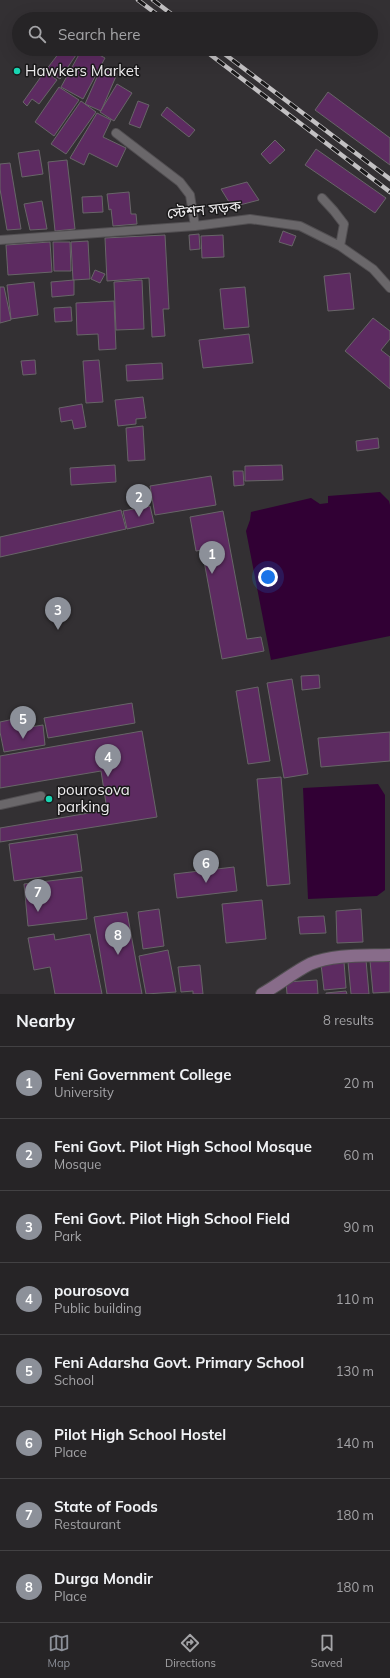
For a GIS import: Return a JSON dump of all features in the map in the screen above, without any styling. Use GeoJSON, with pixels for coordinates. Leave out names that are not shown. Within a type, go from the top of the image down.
{"type":"FeatureCollection","features":[{"type":"Feature","properties":{"kind":"main road"},"geometry":{"type":"LineString","coordinates":[[262,994],[309,965],[321,961],[390,955]]}},
{"type":"Feature","properties":{"kind":"lane"},"geometry":{"type":"LineString","coordinates":[[116,133],[180,182],[190,195],[195,226]]}},
{"type":"Feature","properties":{"kind":"lane"},"geometry":{"type":"LineString","coordinates":[[322,198],[344,224],[340,246]]}},
{"type":"Feature","properties":{"kind":"lane","name":"স্টেশন সড়ক"},"geometry":{"type":"LineString","coordinates":[[0,240],[195,226],[250,219],[300,226],[340,246],[373,269],[390,288]]}},
{"type":"Feature","properties":{"kind":"lane"},"geometry":{"type":"LineString","coordinates":[[0,805],[41,796]]}},
{"type":"Feature","properties":{"kind":"shaded area"},"geometry":{"type":"Polygon","coordinates":[[[380,492],[389,501],[390,505],[390,636],[271,660],[246,531],[251,512],[311,498],[320,504],[328,503],[328,496],[380,492]]]}},
{"type":"Feature","properties":{"kind":"shaded area"},"geometry":{"type":"Polygon","coordinates":[[[378,784],[385,795],[385,890],[377,896],[308,899],[303,788],[378,784]]]}},
{"type":"Feature","properties":{"kind":"building"},"geometry":{"type":"Polygon","coordinates":[[[57,56],[75,56],[60,79],[46,70],[57,56]]]}},
{"type":"Feature","properties":{"kind":"building"},"geometry":{"type":"Polygon","coordinates":[[[78,56],[101,56],[105,58],[83,99],[61,87],[78,56]]]}},
{"type":"Feature","properties":{"kind":"building"},"geometry":{"type":"Polygon","coordinates":[[[101,68],[117,74],[101,111],[85,104],[101,68]]]}},
{"type":"Feature","properties":{"kind":"building"},"geometry":{"type":"Polygon","coordinates":[[[45,71],[57,80],[39,104],[32,99],[27,106],[23,102],[45,71]]]}},
{"type":"Feature","properties":{"kind":"building"},"geometry":{"type":"Polygon","coordinates":[[[117,84],[132,93],[114,121],[100,112],[117,84]]]}},
{"type":"Feature","properties":{"kind":"building"},"geometry":{"type":"Polygon","coordinates":[[[59,87],[79,100],[54,136],[35,122],[59,87]]]}},
{"type":"Feature","properties":{"kind":"building"},"geometry":{"type":"Polygon","coordinates":[[[328,92],[390,138],[390,165],[315,110],[328,92]]]}},
{"type":"Feature","properties":{"kind":"building"},"geometry":{"type":"Polygon","coordinates":[[[81,101],[96,112],[66,154],[51,144],[81,101]]]}},
{"type":"Feature","properties":{"kind":"building"},"geometry":{"type":"Polygon","coordinates":[[[138,101],[149,105],[140,128],[129,124],[138,101]]]}},
{"type":"Feature","properties":{"kind":"building"},"geometry":{"type":"Polygon","coordinates":[[[167,107],[195,130],[189,137],[161,115],[167,107]]]}},
{"type":"Feature","properties":{"kind":"building"},"geometry":{"type":"Polygon","coordinates":[[[97,113],[111,120],[103,137],[126,148],[117,167],[89,153],[84,165],[70,158],[97,113]]]}},
{"type":"Feature","properties":{"kind":"building"},"geometry":{"type":"Polygon","coordinates":[[[275,140],[285,150],[270,164],[261,154],[275,140]]]}},
{"type":"Feature","properties":{"kind":"building"},"geometry":{"type":"Polygon","coordinates":[[[316,149],[386,198],[375,213],[305,165],[316,149]]]}},
{"type":"Feature","properties":{"kind":"building"},"geometry":{"type":"Polygon","coordinates":[[[39,150],[43,174],[22,177],[18,153],[39,150]]]}},
{"type":"Feature","properties":{"kind":"building"},"geometry":{"type":"Polygon","coordinates":[[[67,160],[75,229],[55,231],[48,162],[67,160]]]}},
{"type":"Feature","properties":{"kind":"building"},"geometry":{"type":"Polygon","coordinates":[[[10,163],[21,229],[7,230],[0,189],[0,164],[10,163]]]}},
{"type":"Feature","properties":{"kind":"building"},"geometry":{"type":"Polygon","coordinates":[[[247,182],[259,200],[232,207],[221,189],[247,182]]]}},
{"type":"Feature","properties":{"kind":"building"},"geometry":{"type":"Polygon","coordinates":[[[129,192],[131,214],[136,214],[137,224],[113,226],[107,194],[129,192]]]}},
{"type":"Feature","properties":{"kind":"building"},"geometry":{"type":"Polygon","coordinates":[[[102,196],[103,212],[83,213],[82,197],[102,196]]]}},
{"type":"Feature","properties":{"kind":"building"},"geometry":{"type":"Polygon","coordinates":[[[42,201],[47,229],[30,230],[24,204],[42,201]]]}},
{"type":"Feature","properties":{"kind":"building"},"geometry":{"type":"Polygon","coordinates":[[[283,231],[296,236],[292,246],[279,242],[283,231]]]}},
{"type":"Feature","properties":{"kind":"building"},"geometry":{"type":"Polygon","coordinates":[[[199,234],[200,249],[190,250],[189,235],[199,234]]]}},
{"type":"Feature","properties":{"kind":"building"},"geometry":{"type":"Polygon","coordinates":[[[165,235],[169,309],[163,309],[165,336],[152,337],[149,278],[107,281],[105,238],[165,235]]]}},
{"type":"Feature","properties":{"kind":"building"},"geometry":{"type":"Polygon","coordinates":[[[223,235],[224,257],[202,258],[201,236],[223,235]]]}},
{"type":"Feature","properties":{"kind":"building"},"geometry":{"type":"Polygon","coordinates":[[[88,241],[90,279],[73,280],[71,242],[88,241]]]}},
{"type":"Feature","properties":{"kind":"building"},"geometry":{"type":"Polygon","coordinates":[[[50,242],[52,272],[8,275],[6,245],[50,242]]]}},
{"type":"Feature","properties":{"kind":"building"},"geometry":{"type":"Polygon","coordinates":[[[53,242],[70,242],[71,271],[54,271],[53,242]]]}},
{"type":"Feature","properties":{"kind":"building"},"geometry":{"type":"Polygon","coordinates":[[[95,270],[105,274],[100,283],[91,279],[95,270]]]}},
{"type":"Feature","properties":{"kind":"building"},"geometry":{"type":"Polygon","coordinates":[[[350,273],[354,309],[328,311],[324,276],[350,273]]]}},
{"type":"Feature","properties":{"kind":"building"},"geometry":{"type":"Polygon","coordinates":[[[74,280],[74,295],[52,297],[51,282],[74,280]]]}},
{"type":"Feature","properties":{"kind":"building"},"geometry":{"type":"Polygon","coordinates":[[[142,280],[144,329],[116,330],[114,282],[142,280]]]}},
{"type":"Feature","properties":{"kind":"building"},"geometry":{"type":"Polygon","coordinates":[[[34,282],[38,315],[11,319],[7,285],[34,282]]]}},
{"type":"Feature","properties":{"kind":"building"},"geometry":{"type":"Polygon","coordinates":[[[0,287],[4,287],[11,320],[0,323],[0,287]]]}},
{"type":"Feature","properties":{"kind":"building"},"geometry":{"type":"Polygon","coordinates":[[[245,287],[249,327],[224,329],[220,289],[245,287]]]}},
{"type":"Feature","properties":{"kind":"building"},"geometry":{"type":"Polygon","coordinates":[[[114,301],[116,349],[99,350],[98,334],[77,335],[76,303],[114,301]]]}},
{"type":"Feature","properties":{"kind":"building"},"geometry":{"type":"Polygon","coordinates":[[[71,307],[72,321],[55,322],[54,308],[71,307]]]}},
{"type":"Feature","properties":{"kind":"building"},"geometry":{"type":"Polygon","coordinates":[[[373,318],[390,331],[390,339],[381,350],[390,357],[390,389],[345,351],[373,318]]]}},
{"type":"Feature","properties":{"kind":"building"},"geometry":{"type":"Polygon","coordinates":[[[249,334],[253,363],[203,368],[199,340],[249,334]]]}},
{"type":"Feature","properties":{"kind":"building"},"geometry":{"type":"Polygon","coordinates":[[[35,360],[36,374],[23,375],[21,361],[35,360]]]}},
{"type":"Feature","properties":{"kind":"building"},"geometry":{"type":"Polygon","coordinates":[[[99,360],[103,402],[86,403],[83,361],[99,360]]]}},
{"type":"Feature","properties":{"kind":"building"},"geometry":{"type":"Polygon","coordinates":[[[162,363],[163,379],[127,381],[126,365],[162,363]]]}},
{"type":"Feature","properties":{"kind":"building"},"geometry":{"type":"Polygon","coordinates":[[[143,397],[146,418],[136,419],[136,424],[118,426],[115,400],[143,397]]]}},
{"type":"Feature","properties":{"kind":"building"},"geometry":{"type":"Polygon","coordinates":[[[82,404],[86,427],[74,429],[72,420],[61,422],[59,408],[82,404]]]}},
{"type":"Feature","properties":{"kind":"building"},"geometry":{"type":"Polygon","coordinates":[[[143,426],[145,460],[128,461],[126,428],[143,426]]]}},
{"type":"Feature","properties":{"kind":"building"},"geometry":{"type":"Polygon","coordinates":[[[378,438],[379,448],[357,451],[356,441],[378,438]]]}},
{"type":"Feature","properties":{"kind":"building"},"geometry":{"type":"Polygon","coordinates":[[[115,465],[116,482],[71,485],[70,468],[115,465]]]}},
{"type":"Feature","properties":{"kind":"building"},"geometry":{"type":"Polygon","coordinates":[[[282,465],[283,480],[245,481],[245,466],[282,465]]]}},
{"type":"Feature","properties":{"kind":"building"},"geometry":{"type":"Polygon","coordinates":[[[233,471],[243,471],[244,485],[234,486],[233,471]]]}},
{"type":"Feature","properties":{"kind":"building"},"geometry":{"type":"Polygon","coordinates":[[[211,476],[216,505],[155,515],[150,486],[211,476]]]}},
{"type":"Feature","properties":{"kind":"building"},"geometry":{"type":"Polygon","coordinates":[[[150,506],[154,523],[127,529],[123,511],[150,506]]]}},
{"type":"Feature","properties":{"kind":"building"},"geometry":{"type":"Polygon","coordinates":[[[121,510],[126,529],[0,557],[0,537],[121,510]]]}},
{"type":"Feature","properties":{"kind":"building"},"geometry":{"type":"Polygon","coordinates":[[[223,511],[247,639],[261,637],[264,651],[222,659],[202,550],[196,551],[190,517],[223,511]]]}},
{"type":"Feature","properties":{"kind":"building"},"geometry":{"type":"Polygon","coordinates":[[[319,675],[320,688],[302,690],[301,676],[319,675]]]}},
{"type":"Feature","properties":{"kind":"building"},"geometry":{"type":"Polygon","coordinates":[[[292,679],[308,774],[284,778],[267,683],[292,679]]]}},
{"type":"Feature","properties":{"kind":"building"},"geometry":{"type":"Polygon","coordinates":[[[258,687],[270,761],[248,764],[236,691],[258,687]]]}},
{"type":"Feature","properties":{"kind":"building"},"geometry":{"type":"Polygon","coordinates":[[[132,703],[135,723],[48,738],[44,718],[132,703]]]}},
{"type":"Feature","properties":{"kind":"building"},"geometry":{"type":"Polygon","coordinates":[[[28,716],[30,727],[43,725],[45,745],[4,752],[0,732],[0,722],[28,716]]]}},
{"type":"Feature","properties":{"kind":"building"},"geometry":{"type":"Polygon","coordinates":[[[142,731],[157,817],[0,842],[0,828],[107,810],[101,771],[0,788],[0,756],[142,731]]]}},
{"type":"Feature","properties":{"kind":"building"},"geometry":{"type":"Polygon","coordinates":[[[390,732],[390,761],[321,767],[318,738],[390,732]]]}},
{"type":"Feature","properties":{"kind":"building"},"geometry":{"type":"Polygon","coordinates":[[[281,777],[290,884],[267,886],[257,779],[281,777]]]}},
{"type":"Feature","properties":{"kind":"building"},"geometry":{"type":"Polygon","coordinates":[[[77,834],[82,871],[14,881],[9,844],[77,834]]]}},
{"type":"Feature","properties":{"kind":"building"},"geometry":{"type":"Polygon","coordinates":[[[234,867],[237,891],[177,898],[174,874],[234,867]]]}},
{"type":"Feature","properties":{"kind":"building"},"geometry":{"type":"Polygon","coordinates":[[[82,877],[87,919],[28,926],[24,884],[82,877]]]}},
{"type":"Feature","properties":{"kind":"building"},"geometry":{"type":"Polygon","coordinates":[[[262,900],[266,939],[226,943],[222,904],[262,900]]]}},
{"type":"Feature","properties":{"kind":"building"},"geometry":{"type":"Polygon","coordinates":[[[159,909],[164,946],[143,949],[138,912],[159,909]]]}},
{"type":"Feature","properties":{"kind":"building"},"geometry":{"type":"Polygon","coordinates":[[[361,909],[363,942],[337,943],[336,911],[361,909]]]}},
{"type":"Feature","properties":{"kind":"building"},"geometry":{"type":"Polygon","coordinates":[[[127,912],[142,994],[107,994],[94,917],[127,912]]]}},
{"type":"Feature","properties":{"kind":"building"},"geometry":{"type":"Polygon","coordinates":[[[324,916],[326,933],[300,934],[298,917],[324,916]]]}},
{"type":"Feature","properties":{"kind":"building"},"geometry":{"type":"Polygon","coordinates":[[[54,934],[55,940],[90,934],[102,994],[55,994],[50,967],[34,970],[28,938],[54,934]]]}},
{"type":"Feature","properties":{"kind":"building"},"geometry":{"type":"Polygon","coordinates":[[[168,950],[176,992],[146,994],[139,956],[168,950]]]}},
{"type":"Feature","properties":{"kind":"building"},"geometry":{"type":"Polygon","coordinates":[[[390,959],[390,992],[373,993],[370,961],[390,959]]]}},
{"type":"Feature","properties":{"kind":"building"},"geometry":{"type":"Polygon","coordinates":[[[366,960],[369,994],[351,994],[348,962],[366,960]]]}},
{"type":"Feature","properties":{"kind":"building"},"geometry":{"type":"Polygon","coordinates":[[[344,962],[346,988],[324,990],[321,964],[344,962]]]}},
{"type":"Feature","properties":{"kind":"building"},"geometry":{"type":"Polygon","coordinates":[[[200,965],[203,994],[193,994],[193,991],[181,992],[178,967],[200,965]]]}},
{"type":"Feature","properties":{"kind":"building"},"geometry":{"type":"Polygon","coordinates":[[[317,980],[318,994],[287,994],[286,982],[317,980]]]}},
{"type":"Feature","properties":{"kind":"building"},"geometry":{"type":"Polygon","coordinates":[[[346,991],[347,994],[326,994],[326,993],[346,991]]]}},
{"type":"Feature","properties":{"kind":"railway"},"geometry":{"type":"LineString","coordinates":[[138,0],[154,12]]}},
{"type":"Feature","properties":{"kind":"railway"},"geometry":{"type":"LineString","coordinates":[[153,0],[169,12]]}},
{"type":"Feature","properties":{"kind":"railway"},"geometry":{"type":"LineString","coordinates":[[212,56],[390,192]]}},
{"type":"Feature","properties":{"kind":"railway"},"geometry":{"type":"LineString","coordinates":[[227,56],[390,179]]}},
{"type":"Feature","properties":{"kind":"place","name":"Hawkers Market"},"geometry":{"type":"Point","coordinates":[17,71]}},
{"type":"Feature","properties":{"kind":"place","name":"Feni Govt. Pilot High School Mosque"},"geometry":{"type":"Point","coordinates":[139,517]}},
{"type":"Feature","properties":{"kind":"place","name":"Feni Government College"},"geometry":{"type":"Point","coordinates":[212,574]}},
{"type":"Feature","properties":{"kind":"place","name":"Feni Govt. Pilot High School Field"},"geometry":{"type":"Point","coordinates":[58,630]}},
{"type":"Feature","properties":{"kind":"place","name":"Feni Adarsha Govt. Primary School"},"geometry":{"type":"Point","coordinates":[23,739]}},
{"type":"Feature","properties":{"kind":"place","name":"pourosova"},"geometry":{"type":"Point","coordinates":[108,777]}},
{"type":"Feature","properties":{"kind":"place","name":"pourosova parking"},"geometry":{"type":"Point","coordinates":[49,799]}},
{"type":"Feature","properties":{"kind":"place","name":"Pilot High School Hostel"},"geometry":{"type":"Point","coordinates":[206,883]}},
{"type":"Feature","properties":{"kind":"place","name":"State of Foods"},"geometry":{"type":"Point","coordinates":[38,912]}},
{"type":"Feature","properties":{"kind":"place","name":"Durga Mondir"},"geometry":{"type":"Point","coordinates":[118,955]}}]}
